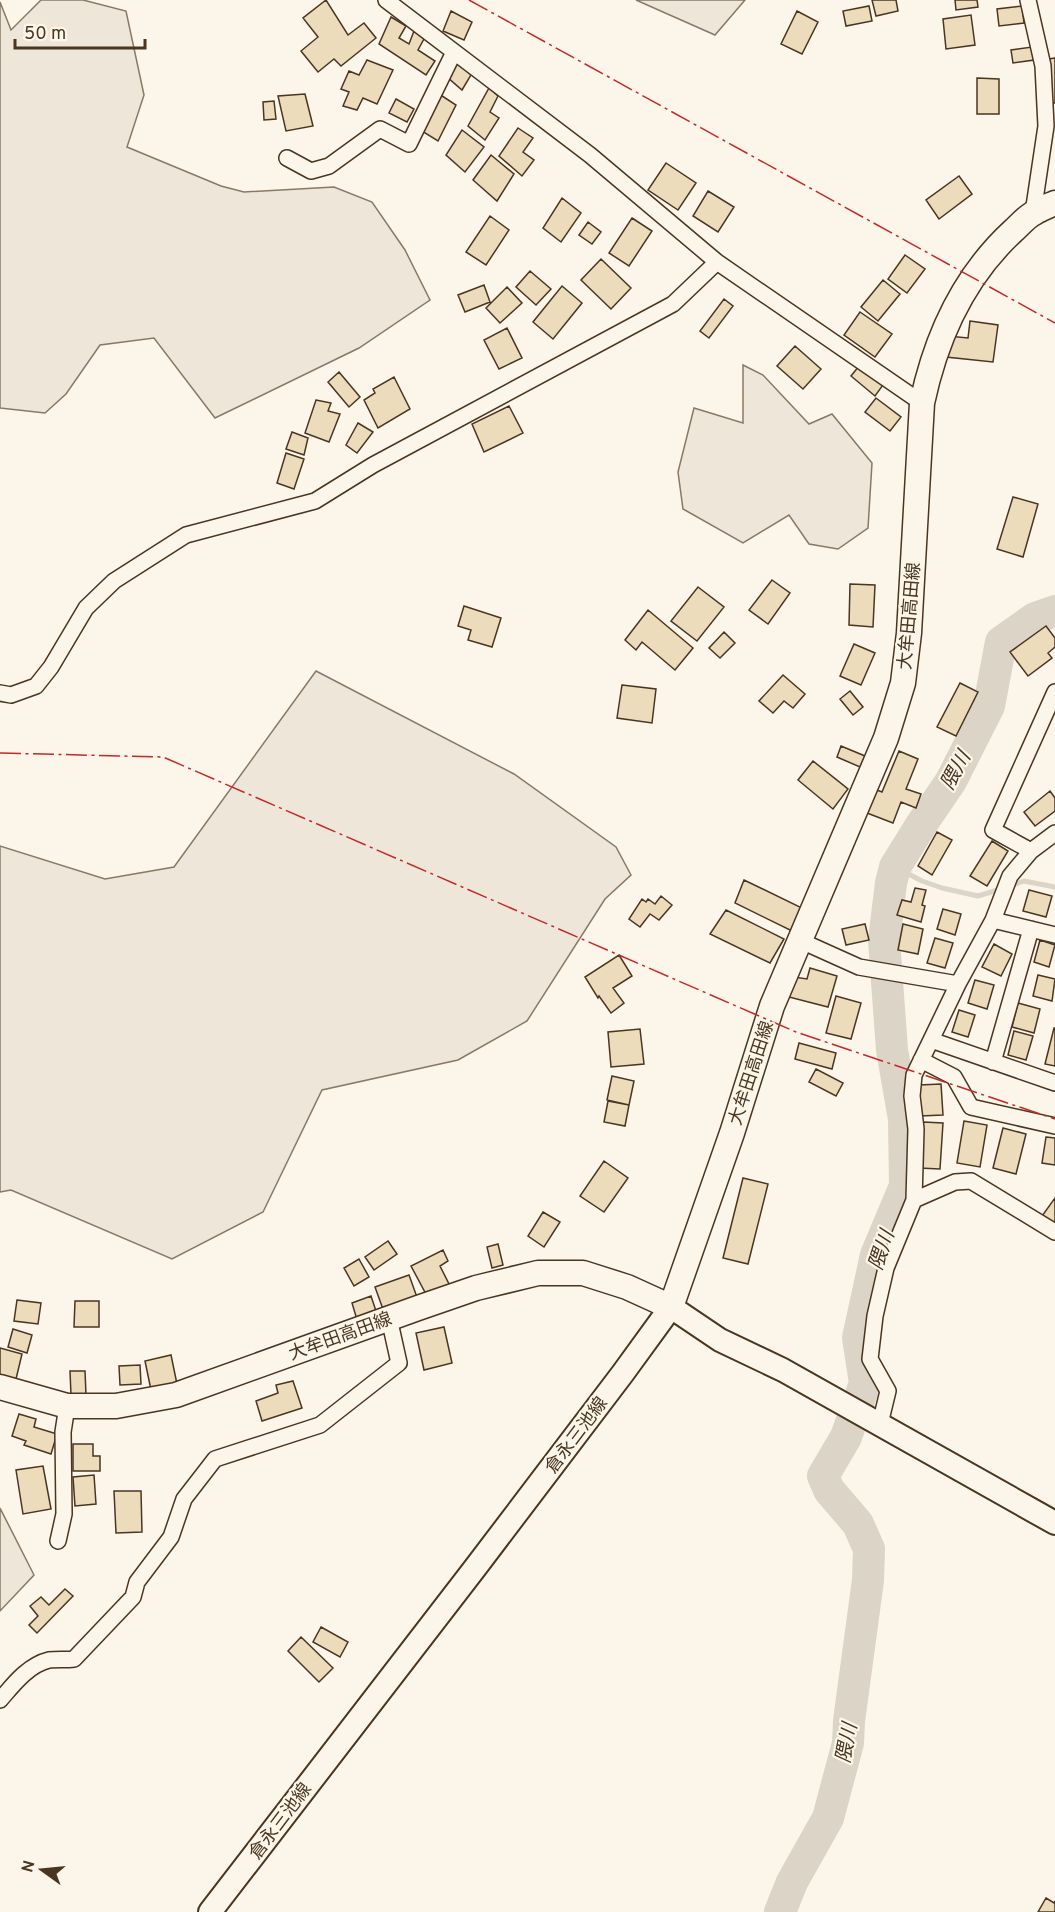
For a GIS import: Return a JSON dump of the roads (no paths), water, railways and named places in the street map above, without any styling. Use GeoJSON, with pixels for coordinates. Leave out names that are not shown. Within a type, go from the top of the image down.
{"type":"FeatureCollection","features":[{"type":"Feature","properties":{"kind":"main road","name":"大牟田高田線"},"geometry":{"type":"LineString","coordinates":[[0,1387],[68,1406],[116,1406],[176,1395],[476,1288],[538,1273],[583,1273],[627,1287],[670,1307],[732,1133],[772,1006],[886,738],[903,683],[909,633],[922,403],[940,339],[969,281],[996,247],[1033,213],[1055,203]]}},
{"type":"Feature","properties":{"kind":"main road"},"geometry":{"type":"LineString","coordinates":[[670,1307],[720,1340],[783,1370],[1055,1523]]}},
{"type":"Feature","properties":{"kind":"main road","name":"倉永三池線"},"geometry":{"type":"LineString","coordinates":[[210,1912],[475,1569],[670,1307]]}},
{"type":"Feature","properties":{"kind":"street"},"geometry":{"type":"LineString","coordinates":[[386,0],[590,155],[717,262],[922,403]]}},
{"type":"Feature","properties":{"kind":"street"},"geometry":{"type":"LineString","coordinates":[[1028,0],[1043,66],[1047,126],[1033,213]]}},
{"type":"Feature","properties":{"kind":"street"},"geometry":{"type":"LineString","coordinates":[[287,159],[311,171],[329,166],[380,129],[409,144],[454,52]]}},
{"type":"Feature","properties":{"kind":"street"},"geometry":{"type":"LineString","coordinates":[[0,693],[11,694],[36,686],[51,667],[86,608],[114,581],[186,535],[315,501],[373,465],[673,304],[717,262]]}},
{"type":"Feature","properties":{"kind":"street"},"geometry":{"type":"LineString","coordinates":[[1031,851],[993,830],[1055,692]]}},
{"type":"Feature","properties":{"kind":"street"},"geometry":{"type":"LineString","coordinates":[[880,1424],[888,1391],[870,1359],[875,1316],[886,1268],[914,1200],[916,1129],[912,1096],[914,1075],[958,984],[993,920],[1008,880],[1031,851],[1055,833]]}},
{"type":"Feature","properties":{"kind":"street"},"geometry":{"type":"LineString","coordinates":[[993,920],[1055,935]]}},
{"type":"Feature","properties":{"kind":"street"},"geometry":{"type":"LineString","coordinates":[[993,1062],[1031,929]]}},
{"type":"Feature","properties":{"kind":"street"},"geometry":{"type":"LineString","coordinates":[[800,940],[859,968],[958,984]]}},
{"type":"Feature","properties":{"kind":"street"},"geometry":{"type":"LineString","coordinates":[[931,1040],[1055,1083]]}},
{"type":"Feature","properties":{"kind":"street"},"geometry":{"type":"LineString","coordinates":[[921,1060],[954,1077],[971,1107],[1055,1126]]}},
{"type":"Feature","properties":{"kind":"street"},"geometry":{"type":"LineString","coordinates":[[914,1200],[955,1182],[971,1181],[1055,1232]]}},
{"type":"Feature","properties":{"kind":"street"},"geometry":{"type":"LineString","coordinates":[[0,1700],[32,1668],[48,1660],[74,1659],[133,1597],[137,1582],[171,1537],[183,1499],[215,1459],[320,1425],[399,1363],[389,1318]]}},
{"type":"Feature","properties":{"kind":"street"},"geometry":{"type":"LineString","coordinates":[[58,1541],[64,1514],[63,1432],[68,1406]]}},
{"type":"Feature","properties":{"kind":"waterway","name":"隈川"},"geometry":{"type":"LineString","coordinates":[[780,1912],[792,1882],[828,1818],[848,1743],[868,1580],[869,1549],[858,1524],[829,1490],[823,1476],[846,1437],[865,1383],[858,1338],[876,1255],[905,1186],[904,1119],[892,1050],[884,940],[891,883],[895,867],[951,781],[989,706],[1001,642],[1035,618],[1055,611]]}},
{"type":"Feature","properties":{"kind":"waterway"},"geometry":{"type":"LineString","coordinates":[[895,867],[942,888],[978,896],[1001,889]]}},
{"type":"Feature","properties":{"kind":"waterway"},"geometry":{"type":"LineString","coordinates":[[1010,886],[1024,881],[1055,887]]}}]}
